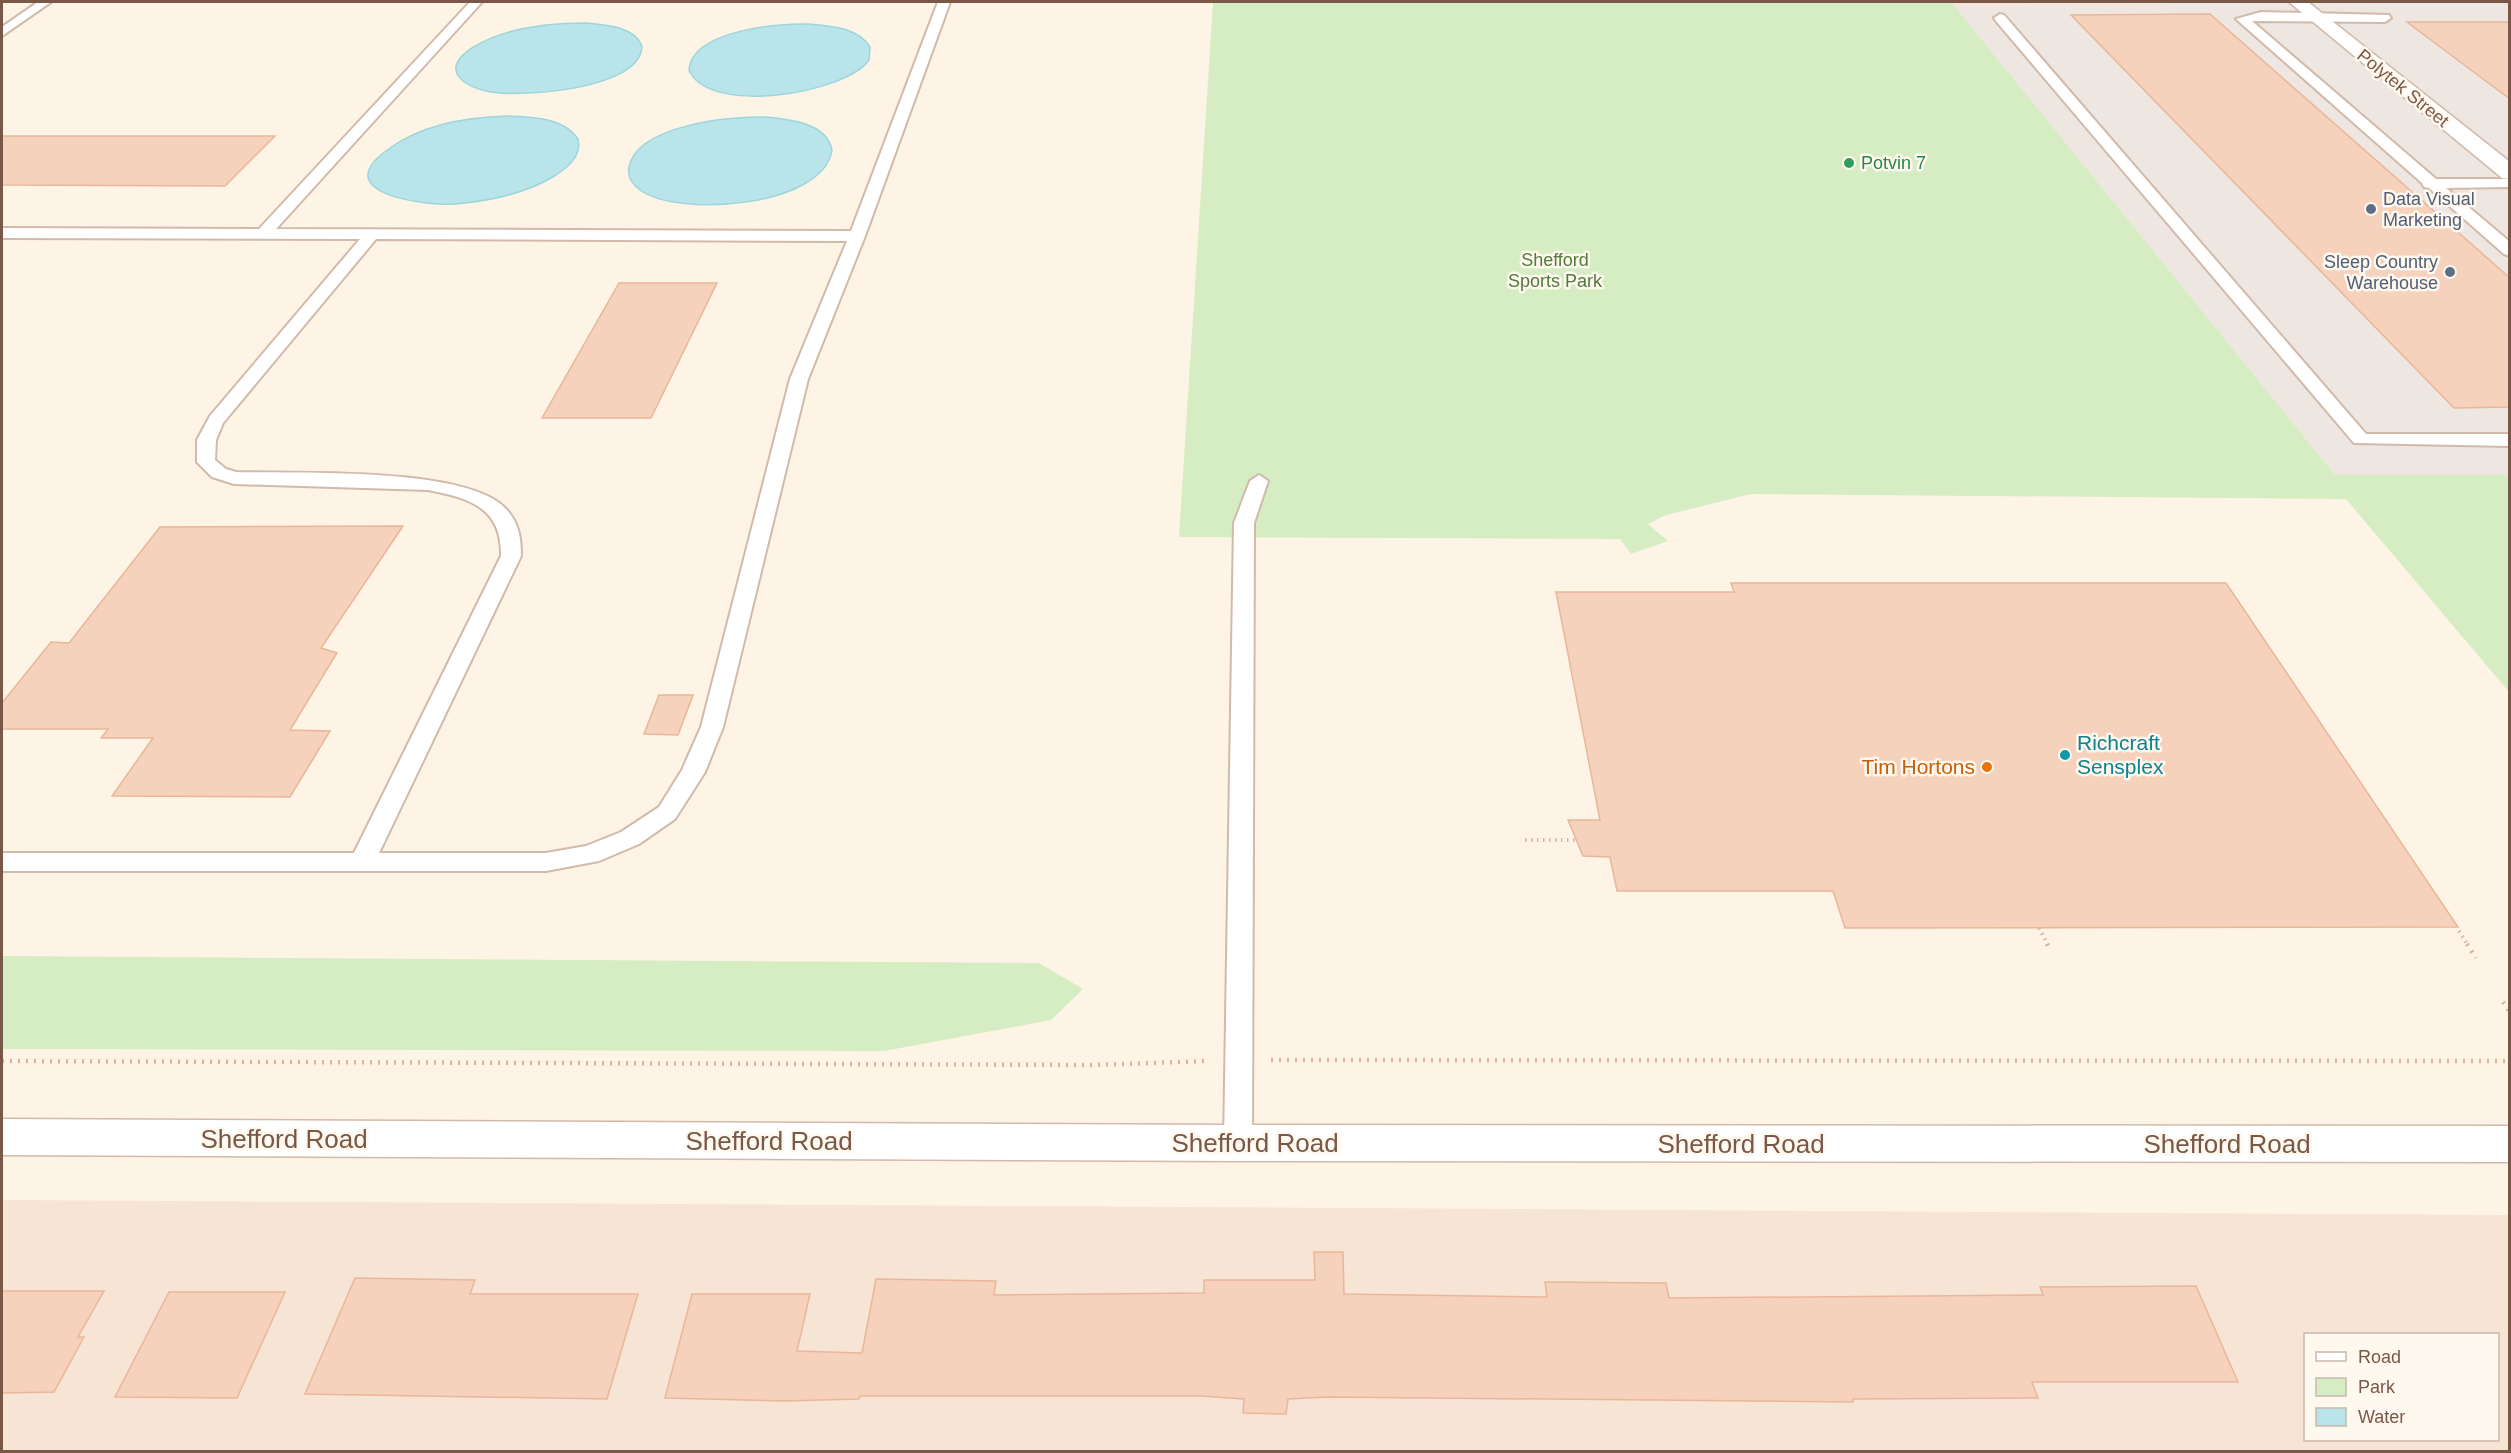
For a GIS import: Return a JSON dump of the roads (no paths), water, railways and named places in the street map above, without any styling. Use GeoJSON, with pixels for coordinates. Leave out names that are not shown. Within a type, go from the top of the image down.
{"type":"FeatureCollection","features":[{"type":"Feature","properties":{"kind":"street","name":"Polytek Street"},"geometry":{"type":"LineString","coordinates":[[2298,2],[2510,173]]}},
{"type":"Feature","properties":{"kind":"street","name":"Shefford Road"},"geometry":{"type":"LineString","coordinates":[[2,1137],[1238,1143],[2510,1144]]}},
{"type":"Feature","properties":{"kind":"lane"},"geometry":{"type":"LineString","coordinates":[[2,32],[45,2]]}},
{"type":"Feature","properties":{"kind":"lane"},"geometry":{"type":"LineString","coordinates":[[262,234],[476,2]]}},
{"type":"Feature","properties":{"kind":"lane"},"geometry":{"type":"LineString","coordinates":[[2,862],[363,860],[546,862],[590,855],[630,838],[667,813],[693,772],[712,727],[762,535],[799,379],[857,236],[944,2]]}},
{"type":"Feature","properties":{"kind":"lane"},"geometry":{"type":"LineString","coordinates":[[2385,18],[2261,16],[2242,19],[2510,251]]}},
{"type":"Feature","properties":{"kind":"lane"},"geometry":{"type":"LineString","coordinates":[[2000,18],[2361,439],[2510,440]]}},
{"type":"Feature","properties":{"kind":"lane"},"geometry":{"type":"LineString","coordinates":[[2429,183],[2510,183]]}},
{"type":"Feature","properties":{"kind":"lane"},"geometry":{"type":"LineString","coordinates":[[2,233],[857,236]]}},
{"type":"Feature","properties":{"kind":"lane"},"geometry":{"type":"LineString","coordinates":[[363,860],[511,556],[513,540],[510,528],[496,509],[475,496],[446,487],[428,484],[234,478],[219,473],[206,462],[204,446],[206,434],[216,420],[372,234]]}},
{"type":"Feature","properties":{"kind":"lane"},"geometry":{"type":"LineString","coordinates":[[1238,1143],[1244,523],[1259,481]]}},
{"type":"Feature","properties":{"kind":"water"},"geometry":{"type":"Polygon","coordinates":[[[586,23],[618,28],[633,34],[642,46],[636,61],[622,72],[602,81],[578,87],[528,93],[481,90],[464,82],[456,70],[457,63],[462,56],[472,48],[498,35],[542,25],[586,23]]]}},
{"type":"Feature","properties":{"kind":"water"},"geometry":{"type":"Polygon","coordinates":[[[809,24],[843,29],[858,35],[870,47],[869,60],[855,72],[833,82],[807,90],[777,95],[748,96],[722,93],[701,84],[689,70],[694,56],[705,46],[720,38],[778,25],[809,24]]]}},
{"type":"Feature","properties":{"kind":"water"},"geometry":{"type":"Polygon","coordinates":[[[508,116],[546,120],[564,126],[578,139],[576,156],[561,172],[520,192],[494,199],[455,204],[422,202],[386,194],[373,186],[368,176],[373,163],[390,148],[417,133],[462,120],[508,116]]]}},
{"type":"Feature","properties":{"kind":"water"},"geometry":{"type":"Polygon","coordinates":[[[764,117],[805,124],[822,133],[829,141],[832,150],[823,169],[804,184],[778,195],[747,202],[715,205],[685,204],[659,199],[640,190],[631,180],[629,167],[636,153],[649,141],[667,132],[709,121],[764,117]]]}},
{"type":"Feature","properties":{"kind":"place","name":"Potvin 7"},"geometry":{"type":"Point","coordinates":[1849,163]}},
{"type":"Feature","properties":{"kind":"place","name":"Data Visual Marketing"},"geometry":{"type":"Point","coordinates":[2371,209]}},
{"type":"Feature","properties":{"kind":"place","name":"Sleep Country Warehouse"},"geometry":{"type":"Point","coordinates":[2450,272]}},
{"type":"Feature","properties":{"kind":"place","name":"Richcraft Sensplex"},"geometry":{"type":"Point","coordinates":[2065,755]}},
{"type":"Feature","properties":{"kind":"place","name":"Tim Hortons"},"geometry":{"type":"Point","coordinates":[1987,767]}},
{"type":"Feature","properties":{"kind":"park label","name":"Shefford Sports Park"},"geometry":{"type":"Point","coordinates":[1555,270]}}]}
